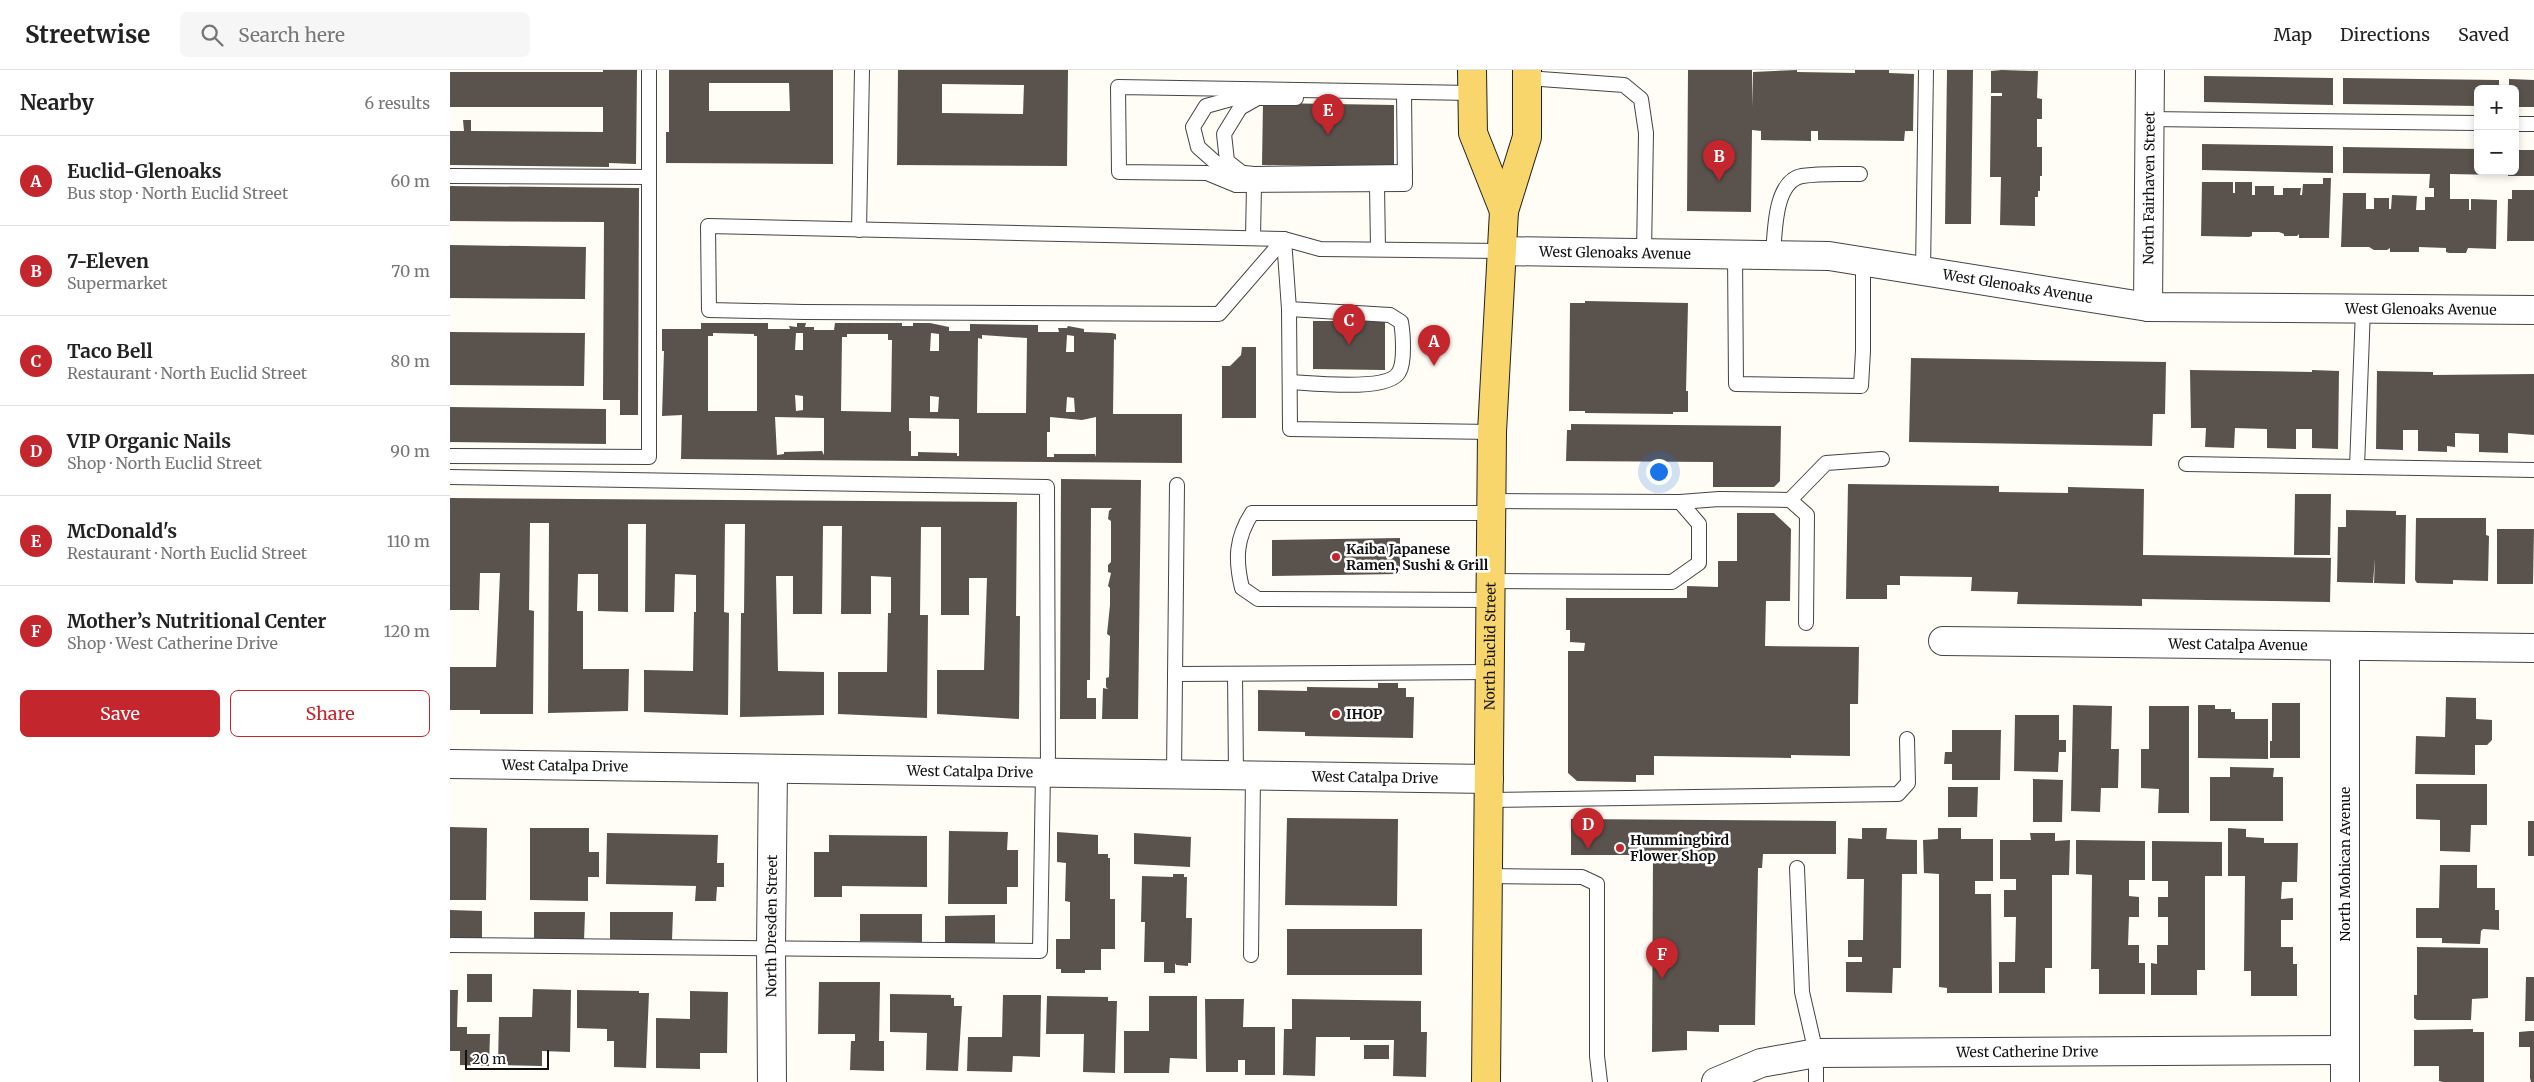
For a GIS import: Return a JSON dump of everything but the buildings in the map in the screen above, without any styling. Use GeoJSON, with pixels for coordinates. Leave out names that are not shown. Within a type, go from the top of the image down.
{"type":"FeatureCollection","features":[{"type":"Feature","properties":{"kind":"main road","name":"North Euclid Street"},"geometry":{"type":"LineString","coordinates":[[1486,1082],[1492,432],[1504,211],[1527,137],[1527,74]]}},
{"type":"Feature","properties":{"kind":"main road","name":"North Euclid Street"},"geometry":{"type":"LineString","coordinates":[[1472,82],[1473,132],[1504,211]]}},
{"type":"Feature","properties":{"kind":"street","name":"North Fairhaven Street"},"geometry":{"type":"LineString","coordinates":[[2148,307],[2150,70]]}},
{"type":"Feature","properties":{"kind":"street","name":"West Glenoaks Avenue"},"geometry":{"type":"LineString","coordinates":[[1502,251],[1829,256],[2148,307],[2534,310]]}},
{"type":"Feature","properties":{"kind":"street","name":"West Catalpa Avenue"},"geometry":{"type":"LineString","coordinates":[[1943,641],[2534,648]]}},
{"type":"Feature","properties":{"kind":"street","name":"North Mohican Avenue"},"geometry":{"type":"LineString","coordinates":[[2345,1082],[2346,646]]}},
{"type":"Feature","properties":{"kind":"street","name":"West Catalpa Drive"},"geometry":{"type":"LineString","coordinates":[[450,764],[1174,774],[1245,776],[1489,790]]}},
{"type":"Feature","properties":{"kind":"street","name":"North Dresden Street"},"geometry":{"type":"LineString","coordinates":[[772,1082],[771,947],[774,769]]}},
{"type":"Feature","properties":{"kind":"street","name":"West Catherine Drive"},"geometry":{"type":"LineString","coordinates":[[1716,1082],[1760,1062],[1816,1053],[2345,1050]]}},
{"type":"Feature","properties":{"kind":"lane"},"geometry":{"type":"LineString","coordinates":[[450,456],[649,457],[649,70]]}},
{"type":"Feature","properties":{"kind":"lane"},"geometry":{"type":"LineString","coordinates":[[859,230],[862,70]]}},
{"type":"Feature","properties":{"kind":"lane"},"geometry":{"type":"LineString","coordinates":[[1923,271],[1926,70]]}},
{"type":"Feature","properties":{"kind":"lane"},"geometry":{"type":"LineString","coordinates":[[1527,74],[1624,85],[1642,99],[1646,133],[1644,252]]}},
{"type":"Feature","properties":{"kind":"lane"},"geometry":{"type":"LineString","coordinates":[[1404,92],[1405,184],[1236,185],[1207,173],[1119,172],[1118,87],[1404,92],[1472,82]]}},
{"type":"Feature","properties":{"kind":"lane"},"geometry":{"type":"LineString","coordinates":[[1338,90],[1330,99],[1235,98],[1206,106],[1193,127],[1198,147],[1225,171],[1405,172]]}},
{"type":"Feature","properties":{"kind":"lane"},"geometry":{"type":"LineString","coordinates":[[1241,172],[1228,161],[1224,134],[1240,108],[1259,98]]}},
{"type":"Feature","properties":{"kind":"lane"},"geometry":{"type":"LineString","coordinates":[[2149,119],[2474,123]]}},
{"type":"Feature","properties":{"kind":"lane"},"geometry":{"type":"LineString","coordinates":[[2519,124],[2534,124]]}},
{"type":"Feature","properties":{"kind":"lane"},"geometry":{"type":"LineString","coordinates":[[1773,255],[1779,200],[1789,183],[1800,176],[1860,174]]}},
{"type":"Feature","properties":{"kind":"lane"},"geometry":{"type":"LineString","coordinates":[[450,176],[649,177]]}},
{"type":"Feature","properties":{"kind":"lane"},"geometry":{"type":"LineString","coordinates":[[1253,238],[1254,185]]}},
{"type":"Feature","properties":{"kind":"lane"},"geometry":{"type":"LineString","coordinates":[[1377,185],[1378,249]]}},
{"type":"Feature","properties":{"kind":"lane"},"geometry":{"type":"LineString","coordinates":[[1284,239],[1219,314],[709,310],[708,226],[1253,238],[1284,239],[1320,249],[1502,251]]}},
{"type":"Feature","properties":{"kind":"lane"},"geometry":{"type":"LineString","coordinates":[[1284,239],[1289,309],[1290,429],[1492,432]]}},
{"type":"Feature","properties":{"kind":"lane"},"geometry":{"type":"LineString","coordinates":[[1735,254],[1736,384],[1861,386],[1863,262]]}},
{"type":"Feature","properties":{"kind":"lane"},"geometry":{"type":"LineString","coordinates":[[2358,467],[2363,308]]}},
{"type":"Feature","properties":{"kind":"lane"},"geometry":{"type":"LineString","coordinates":[[1289,309],[1390,315],[1401,322],[1403,338],[1400,372],[1392,380],[1355,385],[1290,382]]}},
{"type":"Feature","properties":{"kind":"lane"},"geometry":{"type":"LineString","coordinates":[[1790,500],[1826,463],[1882,459]]}},
{"type":"Feature","properties":{"kind":"lane"},"geometry":{"type":"LineString","coordinates":[[2186,464],[2534,470]]}},
{"type":"Feature","properties":{"kind":"lane"},"geometry":{"type":"LineString","coordinates":[[450,477],[1047,487],[1045,773],[1040,951],[450,944]]}},
{"type":"Feature","properties":{"kind":"lane"},"geometry":{"type":"LineString","coordinates":[[1174,774],[1177,485]]}},
{"type":"Feature","properties":{"kind":"lane"},"geometry":{"type":"LineString","coordinates":[[1680,502],[1699,524],[1699,563],[1672,582],[1491,591],[1258,599],[1242,588],[1238,570],[1241,530],[1252,513],[1680,502],[1719,499],[1790,500],[1808,515],[1806,624]]}},
{"type":"Feature","properties":{"kind":"lane"},"geometry":{"type":"LineString","coordinates":[[1175,674],[1490,672]]}},
{"type":"Feature","properties":{"kind":"lane"},"geometry":{"type":"LineString","coordinates":[[1235,674],[1245,776],[1251,955]]}},
{"type":"Feature","properties":{"kind":"lane"},"geometry":{"type":"LineString","coordinates":[[1489,790],[1898,794],[1908,782],[1907,738]]}},
{"type":"Feature","properties":{"kind":"lane"},"geometry":{"type":"LineString","coordinates":[[1798,868],[1802,992],[1816,1053],[1816,1082]]}},
{"type":"Feature","properties":{"kind":"lane"},"geometry":{"type":"LineString","coordinates":[[1488,876],[1582,877],[1597,884],[1597,1056],[1600,1082]]}},
{"type":"Feature","properties":{"kind":"place","name":"McDonald's"},"geometry":{"type":"Point","coordinates":[1328,135]}},
{"type":"Feature","properties":{"kind":"place","name":"7-Eleven"},"geometry":{"type":"Point","coordinates":[1719,181]}},
{"type":"Feature","properties":{"kind":"place","name":"Taco Bell"},"geometry":{"type":"Point","coordinates":[1349,345]}},
{"type":"Feature","properties":{"kind":"place","name":"Euclid-Glenoaks"},"geometry":{"type":"Point","coordinates":[1434,366]}},
{"type":"Feature","properties":{"kind":"place","name":"Kaiba Japanese Ramen, Sushi & Grill"},"geometry":{"type":"Point","coordinates":[1336,557]}},
{"type":"Feature","properties":{"kind":"place","name":"IHOP"},"geometry":{"type":"Point","coordinates":[1336,714]}},
{"type":"Feature","properties":{"kind":"place","name":"Hummingbird Flower Shop"},"geometry":{"type":"Point","coordinates":[1620,848]}},
{"type":"Feature","properties":{"kind":"place","name":"VIP Organic Nails"},"geometry":{"type":"Point","coordinates":[1588,849]}},
{"type":"Feature","properties":{"kind":"place","name":"Mother’s Nutritional Center"},"geometry":{"type":"Point","coordinates":[1662,979]}}]}
